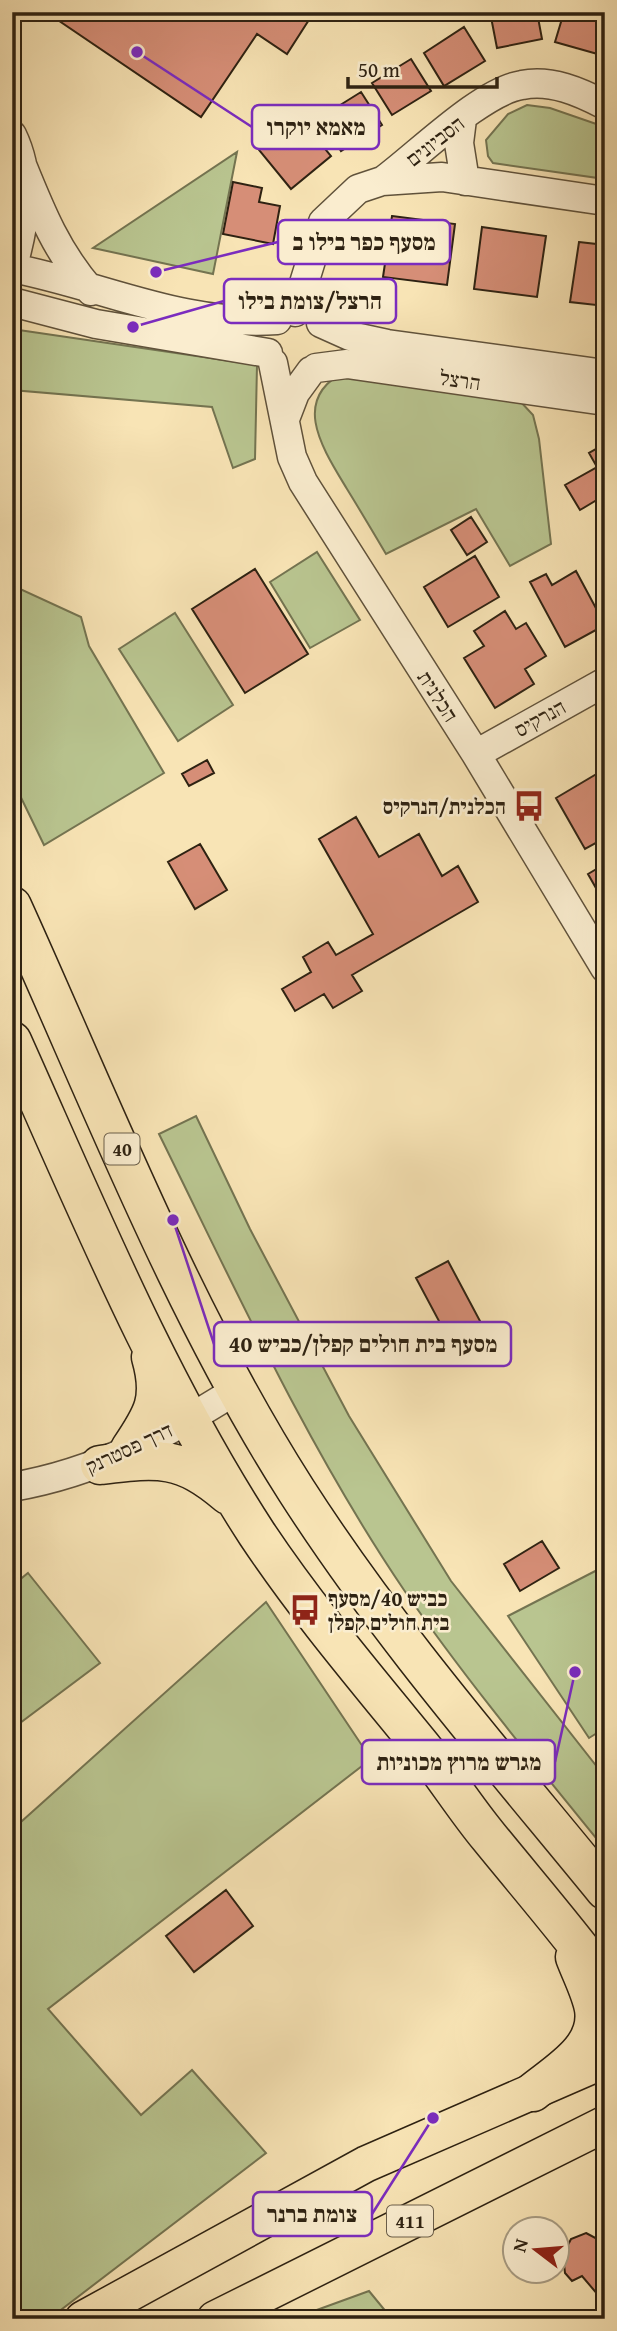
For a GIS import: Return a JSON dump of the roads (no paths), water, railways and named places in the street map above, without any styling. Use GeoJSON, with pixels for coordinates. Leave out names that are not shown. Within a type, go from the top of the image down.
{"type":"FeatureCollection","features":[{"type":"Feature","properties":{"kind":"highway","name":"40"},"geometry":{"type":"LineString","coordinates":[[12,906],[158,1232],[238,1389],[296,1489],[412,1654],[605,1890]]}},
{"type":"Feature","properties":{"kind":"highway"},"geometry":{"type":"LineString","coordinates":[[12,1041],[143,1328],[190,1419],[240,1506],[287,1578],[335,1642],[564,1926],[605,1981]]}},
{"type":"Feature","properties":{"kind":"highway"},"geometry":{"type":"LineString","coordinates":[[115,1457],[151,1417],[156,1400],[157,1380],[143,1328]]}},
{"type":"Feature","properties":{"kind":"highway"},"geometry":{"type":"LineString","coordinates":[[115,1457],[147,1459],[192,1467],[240,1506]]}},
{"type":"Feature","properties":{"kind":"highway"},"geometry":{"type":"LineString","coordinates":[[533,2092],[570,2063],[588,2042],[592,2030],[594,2009],[564,1926]]}},
{"type":"Feature","properties":{"kind":"main road"},"geometry":{"type":"LineString","coordinates":[[83,2319],[366,2164],[605,2060]]}},
{"type":"Feature","properties":{"kind":"main road","name":"411"},"geometry":{"type":"LineString","coordinates":[[215,2319],[605,2124]]}},
{"type":"Feature","properties":{"kind":"street","name":"הסביונים"},"geometry":{"type":"LineString","coordinates":[[382,181],[495,94],[522,84],[550,84],[582,93],[605,105]]}},
{"type":"Feature","properties":{"kind":"street"},"geometry":{"type":"LineString","coordinates":[[462,119],[458,143],[465,181]]}},
{"type":"Feature","properties":{"kind":"street"},"geometry":{"type":"LineString","coordinates":[[12,135],[50,234],[69,266],[91,291]]}},
{"type":"Feature","properties":{"kind":"street"},"geometry":{"type":"LineString","coordinates":[[22,165],[25,208],[12,268],[91,291],[202,316],[244,322],[308,314],[321,323],[328,342],[323,361],[295,393],[285,419]]}},
{"type":"Feature","properties":{"kind":"street","name":"הסביונים"},"geometry":{"type":"LineString","coordinates":[[286,316],[323,222],[358,190],[382,181],[408,177],[465,181],[605,201]]}},
{"type":"Feature","properties":{"kind":"street"},"geometry":{"type":"LineString","coordinates":[[12,303],[96,324],[270,358],[290,374],[314,370]]}},
{"type":"Feature","properties":{"kind":"street"},"geometry":{"type":"LineString","coordinates":[[270,358],[267,335],[286,316]]}},
{"type":"Feature","properties":{"kind":"street","name":"הרצל"},"geometry":{"type":"LineString","coordinates":[[321,323],[350,335],[387,344],[605,373]]}},
{"type":"Feature","properties":{"kind":"street","name":"הכלנית"},"geometry":{"type":"LineString","coordinates":[[270,358],[292,457],[303,482],[475,754],[605,968]]}},
{"type":"Feature","properties":{"kind":"street","name":"הרצל"},"geometry":{"type":"LineString","coordinates":[[314,370],[347,364],[605,401]]}},
{"type":"Feature","properties":{"kind":"street","name":"הנרקיס"},"geometry":{"type":"LineString","coordinates":[[475,754],[605,682]]}},
{"type":"Feature","properties":{"kind":"street","name":"דרך פסטרנק"},"geometry":{"type":"LineString","coordinates":[[12,1487],[115,1457],[190,1419],[238,1389]]}},
{"type":"Feature","properties":{"kind":"place","name":"מאמא יוקרו"},"geometry":{"type":"Point","coordinates":[137,52]}},
{"type":"Feature","properties":{"kind":"place","name":"מסעף כפר בילו ב"},"geometry":{"type":"Point","coordinates":[156,272]}},
{"type":"Feature","properties":{"kind":"place","name":"הרצל/צומת בילו"},"geometry":{"type":"Point","coordinates":[133,327]}},
{"type":"Feature","properties":{"kind":"place","name":"הכלנית/הנרקיס"},"geometry":{"type":"Point","coordinates":[529,806]}},
{"type":"Feature","properties":{"kind":"place","name":"מסעף בית חולים קפלן/כביש 40"},"geometry":{"type":"Point","coordinates":[173,1220]}},
{"type":"Feature","properties":{"kind":"place","name":"כביש 40/מסעף בית חולים קפלן"},"geometry":{"type":"Point","coordinates":[305,1610]}},
{"type":"Feature","properties":{"kind":"place","name":"מגרש מרוץ מכוניות"},"geometry":{"type":"Point","coordinates":[575,1672]}},
{"type":"Feature","properties":{"kind":"place","name":"צומת ברנר"},"geometry":{"type":"Point","coordinates":[433,2118]}}]}
